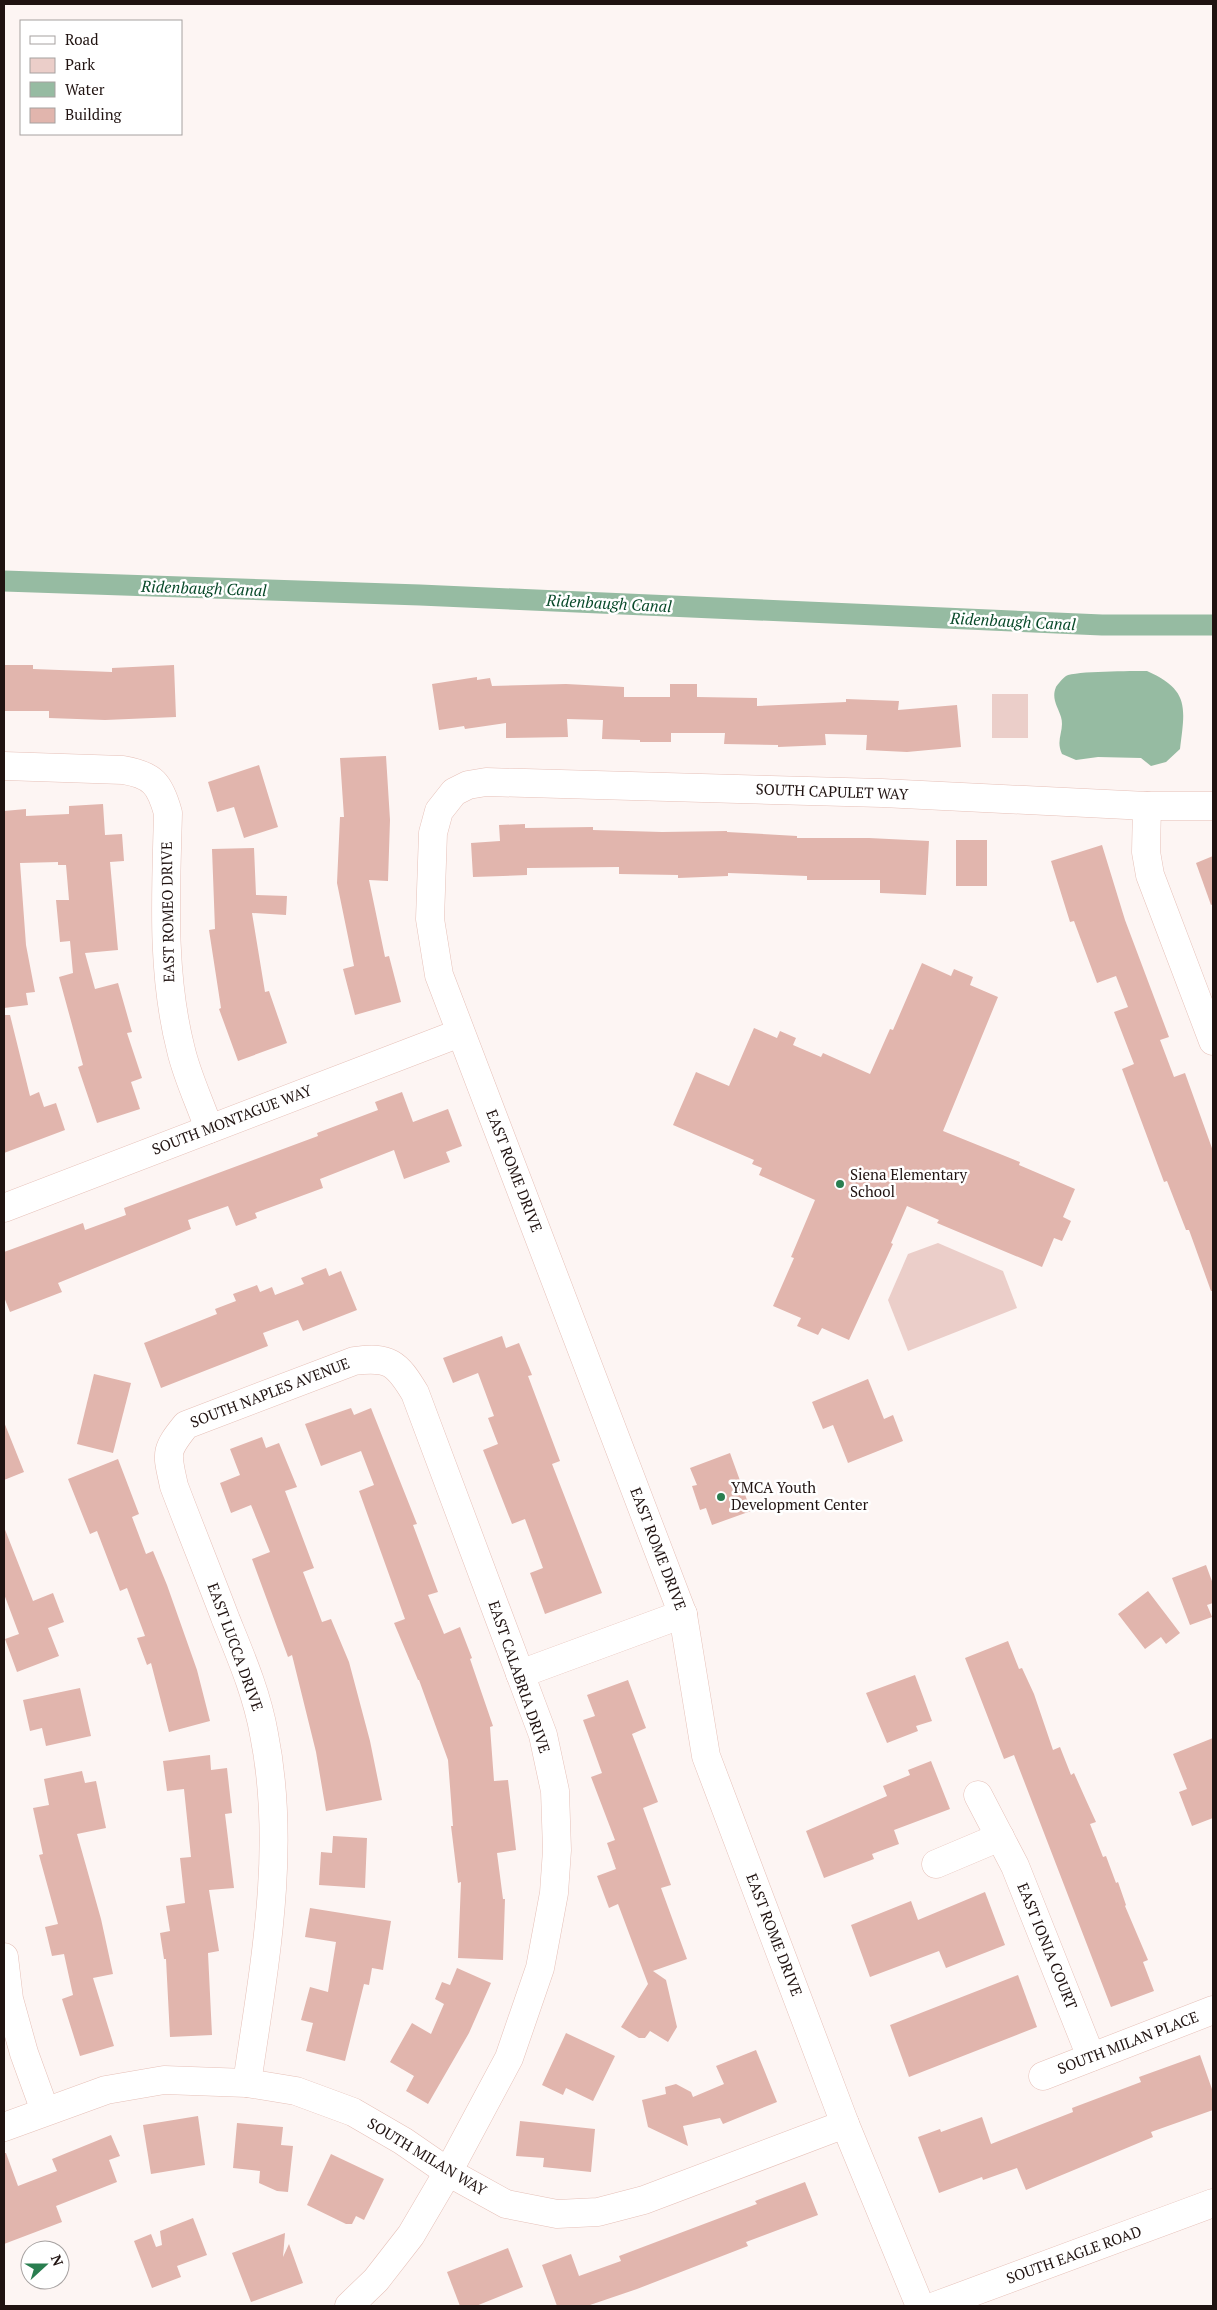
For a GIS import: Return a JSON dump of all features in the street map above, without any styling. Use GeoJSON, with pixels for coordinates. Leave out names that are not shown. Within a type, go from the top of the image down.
{"type":"FeatureCollection","features":[{"type":"Feature","properties":{"kind":"street","name":"EAST ROMEO DRIVE"},"geometry":{"type":"LineString","coordinates":[[4,766],[123,770],[141,773],[154,782],[164,796],[168,813],[165,918],[168,984],[181,1051],[210,1129]]}},
{"type":"Feature","properties":{"kind":"street","name":"SOUTH CAPULET WAY"},"geometry":{"type":"LineString","coordinates":[[454,792],[468,785],[486,782],[882,793],[1147,806],[1213,806]]}},
{"type":"Feature","properties":{"kind":"street","name":"EAST ROME DRIVE"},"geometry":{"type":"LineString","coordinates":[[454,792],[439,811],[434,833],[430,919],[439,975],[683,1614],[706,1756],[845,2124],[920,2306]]}},
{"type":"Feature","properties":{"kind":"street"},"geometry":{"type":"LineString","coordinates":[[1147,806],[1146,852],[1150,875],[1213,1041]]}},
{"type":"Feature","properties":{"kind":"street","name":"SOUTH MONTAGUE WAY"},"geometry":{"type":"LineString","coordinates":[[4,1208],[460,1033]]}},
{"type":"Feature","properties":{"kind":"street","name":"SOUTH NAPLES AVENUE"},"geometry":{"type":"LineString","coordinates":[[167,1455],[173,1440],[186,1425],[354,1361],[372,1358],[390,1362]]}},
{"type":"Feature","properties":{"kind":"street","name":"EAST CALABRIA DRIVE"},"geometry":{"type":"LineString","coordinates":[[349,2306],[376,2280],[411,2234],[448,2172],[509,2058],[540,1968],[554,1893],[557,1850],[555,1791],[543,1735],[415,1393],[404,1375],[390,1362]]}},
{"type":"Feature","properties":{"kind":"street","name":"EAST LUCCA DRIVE"},"geometry":{"type":"LineString","coordinates":[[167,1455],[174,1486],[247,1673],[264,1732],[270,1768],[274,1805],[273,1898],[247,2083]]}},
{"type":"Feature","properties":{"kind":"street"},"geometry":{"type":"LineString","coordinates":[[520,1674],[683,1614]]}},
{"type":"Feature","properties":{"kind":"street","name":"EAST IONIA COURT"},"geometry":{"type":"LineString","coordinates":[[978,1795],[1015,1866],[1091,2057]]}},
{"type":"Feature","properties":{"kind":"street"},"geometry":{"type":"LineString","coordinates":[[936,1864],[1000,1837]]}},
{"type":"Feature","properties":{"kind":"street"},"geometry":{"type":"LineString","coordinates":[[4,1957],[9,1999],[24,2053],[45,2111]]}},
{"type":"Feature","properties":{"kind":"street","name":"SOUTH MILAN PLACE"},"geometry":{"type":"LineString","coordinates":[[1043,2076],[1213,2010]]}},
{"type":"Feature","properties":{"kind":"street","name":"SOUTH MILAN WAY"},"geometry":{"type":"LineString","coordinates":[[4,2127],[106,2090],[164,2080],[247,2083],[296,2091],[353,2112],[403,2141],[448,2172],[506,2204],[557,2214],[598,2212],[644,2200],[845,2124]]}},
{"type":"Feature","properties":{"kind":"street","name":"SOUTH EAGLE ROAD"},"geometry":{"type":"LineString","coordinates":[[934,2306],[1213,2204]]}},
{"type":"Feature","properties":{"kind":"green space"},"geometry":{"type":"Polygon","coordinates":[[[992,694],[1028,694],[1028,738],[992,738],[992,694]]]}},
{"type":"Feature","properties":{"kind":"green space"},"geometry":{"type":"Polygon","coordinates":[[[938,1243],[1003,1271],[1017,1308],[908,1351],[888,1300],[908,1254],[938,1243]]]}},
{"type":"Feature","properties":{"kind":"water"},"geometry":{"type":"Polygon","coordinates":[[[1147,671],[1171,685],[1178,693],[1182,702],[1183,722],[1180,749],[1166,762],[1151,766],[1141,758],[1098,757],[1076,760],[1062,754],[1059,744],[1062,722],[1054,695],[1056,687],[1063,678],[1071,674],[1080,673],[1147,671]]]}},
{"type":"Feature","properties":{"kind":"building"},"geometry":{"type":"Polygon","coordinates":[[[4,665],[33,665],[33,669],[112,672],[112,668],[174,665],[176,717],[105,720],[49,718],[49,711],[4,711],[4,665]]]}},
{"type":"Feature","properties":{"kind":"building"},"geometry":{"type":"Polygon","coordinates":[[[477,677],[477,680],[490,678],[492,686],[566,684],[624,687],[624,697],[670,697],[670,684],[697,684],[697,697],[757,698],[757,706],[846,702],[846,699],[899,701],[898,710],[957,705],[961,747],[907,752],[866,750],[867,735],[825,734],[826,745],[778,747],[778,745],[724,744],[725,733],[671,733],[671,742],[640,742],[640,740],[602,739],[603,720],[567,719],[568,737],[506,738],[506,723],[465,729],[464,726],[439,730],[432,684],[477,677]]]}},
{"type":"Feature","properties":{"kind":"building"},"geometry":{"type":"Polygon","coordinates":[[[386,756],[390,820],[388,881],[369,880],[385,957],[389,956],[401,1002],[355,1015],[343,969],[354,966],[337,883],[340,817],[344,817],[340,758],[386,756]]]}},
{"type":"Feature","properties":{"kind":"building"},"geometry":{"type":"Polygon","coordinates":[[[259,765],[278,827],[244,838],[234,807],[217,812],[208,782],[259,765]]]}},
{"type":"Feature","properties":{"kind":"building"},"geometry":{"type":"Polygon","coordinates":[[[103,804],[105,835],[122,834],[124,861],[110,862],[118,950],[85,953],[95,989],[118,983],[132,1032],[127,1033],[142,1078],[131,1082],[140,1109],[97,1123],[78,1067],[83,1065],[59,977],[73,973],[70,941],[60,942],[56,900],[69,900],[66,865],[58,865],[58,862],[20,863],[26,945],[35,992],[26,993],[28,1005],[4,1008],[4,811],[26,809],[26,816],[69,814],[69,806],[103,804]]]}},
{"type":"Feature","properties":{"kind":"building"},"geometry":{"type":"Polygon","coordinates":[[[525,824],[525,828],[593,827],[593,830],[727,831],[797,836],[797,838],[869,838],[929,841],[926,895],[880,893],[880,880],[807,880],[807,876],[728,873],[728,876],[678,878],[678,875],[619,874],[619,867],[527,868],[527,875],[473,877],[471,843],[500,841],[499,825],[525,824]]]}},
{"type":"Feature","properties":{"kind":"building"},"geometry":{"type":"Polygon","coordinates":[[[956,840],[987,840],[987,886],[956,886],[956,840]]]}},
{"type":"Feature","properties":{"kind":"building"},"geometry":{"type":"Polygon","coordinates":[[[1102,845],[1125,920],[1169,1037],[1160,1040],[1174,1077],[1185,1073],[1213,1151],[1213,1291],[1211,1291],[1189,1230],[1186,1230],[1167,1181],[1164,1182],[1122,1069],[1134,1064],[1114,1012],[1128,1007],[1116,976],[1097,983],[1074,921],[1070,922],[1051,861],[1102,845]]]}},
{"type":"Feature","properties":{"kind":"building"},"geometry":{"type":"Polygon","coordinates":[[[254,848],[256,895],[287,896],[286,915],[252,913],[265,992],[269,991],[287,1043],[238,1061],[219,1009],[221,1008],[209,930],[215,929],[212,849],[254,848]]]}},
{"type":"Feature","properties":{"kind":"building"},"geometry":{"type":"Polygon","coordinates":[[[1213,856],[1213,904],[1211,905],[1196,863],[1213,856]]]}},
{"type":"Feature","properties":{"kind":"building"},"geometry":{"type":"Polygon","coordinates":[[[922,963],[951,976],[954,969],[973,977],[970,985],[998,997],[943,1131],[1020,1162],[1019,1165],[1075,1189],[1063,1217],[1071,1221],[1062,1241],[1054,1238],[1042,1267],[937,1223],[939,1220],[907,1206],[891,1243],[893,1244],[849,1340],[822,1328],[818,1335],[797,1326],[801,1318],[773,1306],[794,1258],[791,1257],[815,1200],[759,1175],[762,1168],[752,1164],[754,1160],[673,1125],[696,1072],[729,1086],[754,1028],[777,1038],[780,1031],[796,1038],[793,1045],[821,1057],[823,1053],[870,1074],[890,1029],[893,1030],[922,963]]]}},
{"type":"Feature","properties":{"kind":"building"},"geometry":{"type":"Polygon","coordinates":[[[4,1015],[10,1015],[30,1096],[39,1092],[44,1107],[56,1103],[65,1130],[4,1153],[4,1015]]]}},
{"type":"Feature","properties":{"kind":"building"},"geometry":{"type":"Polygon","coordinates":[[[402,1092],[413,1122],[448,1109],[462,1146],[446,1152],[450,1162],[404,1179],[394,1150],[320,1179],[323,1188],[255,1213],[257,1218],[236,1226],[228,1206],[188,1220],[191,1229],[58,1283],[62,1292],[10,1312],[4,1297],[4,1252],[83,1223],[85,1230],[126,1215],[124,1208],[318,1136],[317,1133],[378,1110],[375,1102],[402,1092]]]}},
{"type":"Feature","properties":{"kind":"building"},"geometry":{"type":"Polygon","coordinates":[[[326,1268],[329,1276],[341,1271],[357,1310],[303,1331],[298,1320],[263,1333],[268,1346],[161,1388],[144,1343],[217,1314],[215,1309],[236,1301],[233,1294],[257,1285],[260,1292],[272,1287],[275,1295],[304,1284],[301,1278],[326,1268]]]}},
{"type":"Feature","properties":{"kind":"building"},"geometry":{"type":"Polygon","coordinates":[[[502,1336],[506,1348],[519,1343],[532,1375],[528,1376],[560,1461],[552,1464],[602,1593],[545,1614],[530,1573],[543,1568],[525,1519],[512,1524],[483,1450],[498,1444],[488,1418],[494,1416],[478,1373],[453,1383],[443,1358],[502,1336]]]}},
{"type":"Feature","properties":{"kind":"building"},"geometry":{"type":"Polygon","coordinates":[[[94,1374],[131,1383],[113,1453],[77,1444],[94,1374]]]}},
{"type":"Feature","properties":{"kind":"building"},"geometry":{"type":"Polygon","coordinates":[[[868,1379],[884,1419],[893,1415],[903,1441],[848,1463],[833,1425],[823,1429],[812,1402],[868,1379]]]}},
{"type":"Feature","properties":{"kind":"building"},"geometry":{"type":"Polygon","coordinates":[[[351,1408],[354,1415],[371,1408],[417,1524],[413,1525],[438,1592],[428,1595],[444,1634],[460,1627],[472,1658],[470,1659],[493,1726],[490,1727],[494,1781],[508,1780],[516,1850],[497,1853],[503,1899],[505,1899],[503,1960],[458,1958],[461,1882],[458,1883],[451,1826],[453,1826],[448,1760],[419,1680],[394,1623],[405,1619],[359,1491],[374,1485],[361,1451],[321,1466],[305,1424],[351,1408]]]}},
{"type":"Feature","properties":{"kind":"building"},"geometry":{"type":"Polygon","coordinates":[[[4,1422],[24,1472],[4,1480],[4,1422]]]}},
{"type":"Feature","properties":{"kind":"building"},"geometry":{"type":"Polygon","coordinates":[[[262,1437],[266,1448],[279,1443],[297,1487],[285,1491],[314,1568],[303,1572],[322,1622],[331,1619],[349,1662],[370,1741],[382,1800],[326,1811],[316,1752],[292,1655],[288,1657],[252,1559],[270,1552],[251,1505],[231,1513],[220,1483],[240,1475],[230,1449],[262,1437]]]}},
{"type":"Feature","properties":{"kind":"building","name":"YMCA Youth Development Center"},"geometry":{"type":"Polygon","coordinates":[[[730,1453],[751,1511],[712,1525],[706,1508],[700,1510],[692,1486],[697,1485],[690,1468],[730,1453]]]}},
{"type":"Feature","properties":{"kind":"building"},"geometry":{"type":"Polygon","coordinates":[[[118,1459],[139,1514],[132,1517],[146,1554],[153,1551],[167,1585],[197,1670],[210,1721],[169,1732],[151,1663],[147,1665],[137,1638],[145,1636],[127,1588],[120,1591],[97,1531],[90,1534],[68,1479],[118,1459]]]}},
{"type":"Feature","properties":{"kind":"building"},"geometry":{"type":"Polygon","coordinates":[[[4,1527],[33,1601],[53,1593],[64,1622],[48,1628],[59,1656],[17,1672],[5,1639],[19,1634],[4,1594],[4,1527]]]}},
{"type":"Feature","properties":{"kind":"building"},"geometry":{"type":"Polygon","coordinates":[[[1206,1565],[1213,1584],[1213,1603],[1207,1605],[1212,1617],[1190,1625],[1172,1578],[1206,1565]]]}},
{"type":"Feature","properties":{"kind":"building"},"geometry":{"type":"Polygon","coordinates":[[[1148,1591],[1180,1633],[1166,1644],[1161,1637],[1145,1649],[1118,1614],[1148,1591]]]}},
{"type":"Feature","properties":{"kind":"building"},"geometry":{"type":"Polygon","coordinates":[[[1008,1641],[1019,1669],[1022,1668],[1034,1694],[1053,1750],[1060,1747],[1071,1775],[1074,1773],[1096,1822],[1090,1824],[1103,1857],[1106,1856],[1116,1883],[1118,1882],[1125,1906],[1148,1960],[1143,1962],[1154,1991],[1111,2007],[1014,1755],[1004,1759],[965,1658],[1008,1641]]]}},
{"type":"Feature","properties":{"kind":"building"},"geometry":{"type":"Polygon","coordinates":[[[915,1675],[932,1721],[916,1726],[918,1731],[887,1743],[866,1693],[915,1675]]]}},
{"type":"Feature","properties":{"kind":"building"},"geometry":{"type":"Polygon","coordinates":[[[628,1680],[646,1728],[632,1734],[658,1802],[643,1808],[671,1885],[661,1888],[687,1959],[653,1971],[666,1980],[677,2027],[668,2042],[650,2031],[645,2038],[639,2038],[621,2027],[648,1984],[618,1904],[609,1908],[597,1876],[616,1869],[607,1843],[615,1840],[591,1777],[602,1773],[583,1720],[595,1716],[587,1695],[628,1680]]]}},
{"type":"Feature","properties":{"kind":"building"},"geometry":{"type":"Polygon","coordinates":[[[80,1688],[91,1736],[46,1746],[42,1728],[30,1731],[23,1700],[80,1688]]]}},
{"type":"Feature","properties":{"kind":"building"},"geometry":{"type":"Polygon","coordinates":[[[1213,1738],[1213,1818],[1192,1826],[1179,1792],[1187,1789],[1173,1754],[1213,1738]]]}},
{"type":"Feature","properties":{"kind":"building"},"geometry":{"type":"Polygon","coordinates":[[[210,1755],[211,1770],[227,1768],[232,1813],[225,1814],[234,1888],[209,1890],[219,1951],[208,1953],[212,2035],[170,2037],[166,1959],[164,1959],[160,1933],[170,1931],[166,1906],[185,1903],[180,1858],[191,1857],[184,1789],[167,1791],[163,1761],[210,1755]]]}},
{"type":"Feature","properties":{"kind":"building"},"geometry":{"type":"Polygon","coordinates":[[[931,1761],[950,1809],[894,1830],[899,1844],[872,1854],[874,1859],[824,1878],[806,1831],[887,1796],[883,1786],[910,1775],[908,1770],[931,1761]]]}},
{"type":"Feature","properties":{"kind":"building"},"geometry":{"type":"Polygon","coordinates":[[[82,1771],[85,1783],[96,1781],[106,1828],[77,1834],[101,1919],[113,1974],[93,1978],[114,2046],[80,2056],[62,1999],[73,1995],[64,1954],[52,1956],[45,1927],[58,1924],[39,1855],[43,1854],[33,1808],[49,1805],[44,1779],[82,1771]]]}},
{"type":"Feature","properties":{"kind":"building"},"geometry":{"type":"Polygon","coordinates":[[[333,1836],[367,1838],[365,1888],[319,1885],[321,1852],[332,1853],[333,1836]]]}},
{"type":"Feature","properties":{"kind":"building"},"geometry":{"type":"Polygon","coordinates":[[[985,1892],[1005,1945],[946,1968],[939,1951],[870,1977],[851,1925],[911,1901],[918,1920],[985,1892]]]}},
{"type":"Feature","properties":{"kind":"building"},"geometry":{"type":"Polygon","coordinates":[[[310,1908],[391,1921],[383,1970],[372,1968],[369,1985],[364,1984],[345,2061],[306,2051],[313,2023],[301,2020],[310,1987],[328,1992],[336,1942],[305,1937],[310,1908]]]}},
{"type":"Feature","properties":{"kind":"building"},"geometry":{"type":"Polygon","coordinates":[[[457,1968],[491,1983],[469,2033],[428,2104],[406,2091],[414,2076],[390,2062],[412,2023],[431,2034],[444,2004],[435,1999],[442,1982],[450,1985],[457,1968]]]}},
{"type":"Feature","properties":{"kind":"building"},"geometry":{"type":"Polygon","coordinates":[[[1018,1975],[1037,2027],[909,2077],[890,2025],[1018,1975]]]}},
{"type":"Feature","properties":{"kind":"building"},"geometry":{"type":"Polygon","coordinates":[[[566,2033],[615,2056],[593,2101],[566,2088],[563,2095],[542,2085],[566,2033]]]}},
{"type":"Feature","properties":{"kind":"building"},"geometry":{"type":"Polygon","coordinates":[[[756,2050],[777,2102],[723,2124],[720,2118],[683,2126],[688,2146],[648,2127],[642,2100],[666,2094],[665,2087],[676,2084],[691,2092],[693,2097],[724,2084],[716,2066],[756,2050]]]}},
{"type":"Feature","properties":{"kind":"building"},"geometry":{"type":"Polygon","coordinates":[[[1200,2055],[1213,2092],[1213,2110],[1151,2132],[1153,2137],[1026,2190],[1017,2168],[983,2180],[982,2177],[939,2193],[918,2137],[940,2129],[941,2132],[982,2117],[991,2144],[1073,2112],[1072,2108],[1141,2082],[1139,2077],[1200,2055]]]}},
{"type":"Feature","properties":{"kind":"building"},"geometry":{"type":"Polygon","coordinates":[[[198,2116],[205,2165],[151,2174],[143,2125],[198,2116]]]}},
{"type":"Feature","properties":{"kind":"building"},"geometry":{"type":"Polygon","coordinates":[[[520,2121],[595,2129],[591,2172],[543,2167],[544,2158],[516,2156],[520,2121]]]}},
{"type":"Feature","properties":{"kind":"building"},"geometry":{"type":"Polygon","coordinates":[[[237,2123],[283,2127],[281,2145],[293,2146],[288,2192],[277,2191],[259,2183],[260,2171],[233,2168],[237,2123]]]}},
{"type":"Feature","properties":{"kind":"building"},"geometry":{"type":"Polygon","coordinates":[[[111,2135],[120,2156],[109,2160],[117,2182],[56,2206],[62,2222],[4,2244],[4,2153],[6,2153],[18,2186],[57,2171],[52,2159],[111,2135]]]}},
{"type":"Feature","properties":{"kind":"building"},"geometry":{"type":"Polygon","coordinates":[[[331,2154],[384,2179],[364,2220],[356,2216],[352,2224],[346,2224],[307,2205],[331,2154]]]}},
{"type":"Feature","properties":{"kind":"building"},"geometry":{"type":"Polygon","coordinates":[[[805,2182],[818,2215],[746,2242],[748,2246],[637,2289],[587,2306],[557,2306],[542,2265],[571,2254],[579,2276],[621,2261],[619,2256],[757,2204],[755,2201],[805,2182]]]}},
{"type":"Feature","properties":{"kind":"building"},"geometry":{"type":"Polygon","coordinates":[[[193,2218],[207,2255],[177,2266],[181,2277],[152,2288],[134,2241],[151,2234],[156,2247],[162,2245],[160,2231],[193,2218]]]}},
{"type":"Feature","properties":{"kind":"building"},"geometry":{"type":"Polygon","coordinates":[[[285,2233],[283,2257],[289,2244],[303,2283],[251,2302],[232,2253],[285,2233]]]}},
{"type":"Feature","properties":{"kind":"building"},"geometry":{"type":"Polygon","coordinates":[[[508,2248],[523,2287],[476,2306],[460,2306],[447,2272],[508,2248]]]}},
{"type":"Feature","properties":{"kind":"waterway","name":"Ridenbaugh Canal"},"geometry":{"type":"LineString","coordinates":[[4,581],[420,595],[1102,625],[1213,625]]}},
{"type":"Feature","properties":{"kind":"place","name":"Siena Elementary School"},"geometry":{"type":"Point","coordinates":[840,1184]}},
{"type":"Feature","properties":{"kind":"place","name":"YMCA Youth Development Center"},"geometry":{"type":"Point","coordinates":[721,1497]}}]}
